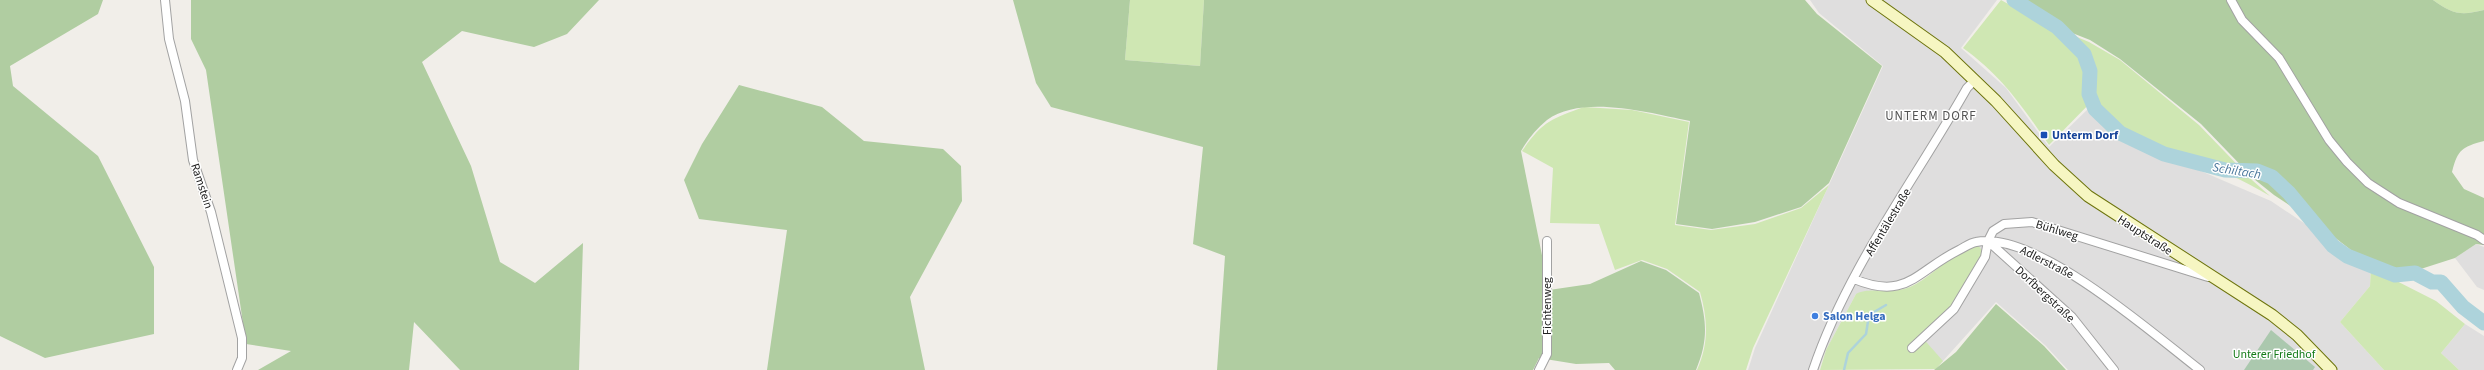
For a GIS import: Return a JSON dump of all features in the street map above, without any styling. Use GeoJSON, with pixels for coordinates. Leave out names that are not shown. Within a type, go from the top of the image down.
{"type":"FeatureCollection","features":[{"type":"Feature","properties":{"kind":"main road"},"geometry":{"type":"LineString","coordinates":[[1872,0],[1944,52],[1975,80]]}},
{"type":"Feature","properties":{"kind":"main road","name":"Hauptstraße"},"geometry":{"type":"LineString","coordinates":[[1975,80],[2054,165],[2088,196],[2214,279],[2272,315],[2297,335],[2331,370]]}},
{"type":"Feature","properties":{"kind":"street","name":"Ramstein"},"geometry":{"type":"LineString","coordinates":[[165,0],[169,39],[185,101],[193,160],[211,212],[242,338],[242,358],[237,370]]}},
{"type":"Feature","properties":{"kind":"street"},"geometry":{"type":"LineString","coordinates":[[2231,0],[2242,20],[2280,58],[2330,140],[2347,162],[2368,183],[2399,202],[2478,235],[2484,240]]}},
{"type":"Feature","properties":{"kind":"street","name":"Affentälestraße"},"geometry":{"type":"LineString","coordinates":[[1813,370],[1825,334],[1854,279],[1967,88],[1975,80]]}},
{"type":"Feature","properties":{"kind":"street","name":"Bühlweg"},"geometry":{"type":"LineString","coordinates":[[1912,348],[1954,309],[1985,258],[1988,242],[1993,231],[2004,224],[2032,222],[2214,279]]}},
{"type":"Feature","properties":{"kind":"street","name":"Fichtenweg"},"geometry":{"type":"LineString","coordinates":[[1539,370],[1547,354],[1547,241]]}},
{"type":"Feature","properties":{"kind":"street","name":"Adlerstraße"},"geometry":{"type":"LineString","coordinates":[[1854,279],[1871,286],[1899,286],[1914,280],[1941,260],[1975,242],[1988,242],[2018,247],[2056,265],[2085,283],[2200,370]]}},
{"type":"Feature","properties":{"kind":"street","name":"Dorfbergstraße"},"geometry":{"type":"LineString","coordinates":[[1988,242],[2072,317],[2114,370]]}},
{"type":"Feature","properties":{"kind":"shaded area"},"geometry":{"type":"Polygon","coordinates":[[[1810,0],[1997,0],[1961,48],[2006,88],[2049,147],[2089,108],[2119,136],[2271,201],[2371,268],[2370,286],[2340,322],[2384,370],[2068,370],[2046,346],[1996,302],[1942,362],[1921,336],[1957,254],[1908,288],[1856,294],[1826,350],[1819,370],[1748,370],[1755,348],[1883,66],[1819,13],[1810,0]]]}},
{"type":"Feature","properties":{"kind":"shaded area"},"geometry":{"type":"Polygon","coordinates":[[[2476,244],[2484,247],[2484,290],[2477,287],[2455,258],[2476,244]]]}},
{"type":"Feature","properties":{"kind":"shaded area"},"geometry":{"type":"Polygon","coordinates":[[[2465,324],[2484,336],[2484,370],[2459,370],[2441,353],[2465,324]]]}},
{"type":"Feature","properties":{"kind":"green space"},"geometry":{"type":"Polygon","coordinates":[[[0,0],[103,0],[98,14],[10,66],[13,86],[98,156],[154,267],[154,334],[45,358],[0,336],[0,0]]]}},
{"type":"Feature","properties":{"kind":"green space"},"geometry":{"type":"Polygon","coordinates":[[[191,0],[599,0],[567,34],[534,47],[462,31],[422,62],[471,166],[500,262],[535,283],[583,243],[579,370],[460,370],[414,322],[409,370],[258,370],[291,351],[246,344],[206,70],[191,39],[191,0]]]}},
{"type":"Feature","properties":{"kind":"green space"},"geometry":{"type":"Polygon","coordinates":[[[1013,0],[1130,0],[1125,60],[1200,66],[1204,0],[1805,0],[1817,14],[1882,66],[1829,183],[1801,207],[1755,222],[1712,229],[1676,224],[1690,121],[1636,110],[1597,107],[1579,108],[1562,112],[1547,120],[1529,138],[1521,151],[1549,290],[1590,284],[1641,261],[1666,270],[1699,293],[1704,314],[1705,332],[1703,350],[1696,370],[1615,370],[1609,363],[1576,364],[1539,358],[1533,370],[1217,370],[1225,256],[1193,244],[1203,147],[1051,107],[1036,83],[1013,0]]]}},
{"type":"Feature","properties":{"kind":"green space"},"geometry":{"type":"Polygon","coordinates":[[[1130,0],[1204,0],[1200,66],[1125,60],[1130,0]]]}},
{"type":"Feature","properties":{"kind":"green space"},"geometry":{"type":"Polygon","coordinates":[[[2001,0],[2041,22],[2089,42],[2120,60],[2199,125],[2252,180],[2270,196],[2233,176],[2153,147],[2134,138],[2118,127],[2104,114],[2094,99],[2049,145],[2010,92],[1989,69],[1963,48],[2001,0]]]}},
{"type":"Feature","properties":{"kind":"green space"},"geometry":{"type":"Polygon","coordinates":[[[2007,0],[2433,0],[2452,11],[2457,12],[2469,13],[2484,10],[2484,141],[2466,147],[2462,150],[2456,158],[2452,172],[2464,189],[2484,198],[2484,245],[2476,244],[2455,258],[2402,275],[2373,263],[2351,250],[2254,179],[2201,124],[2120,59],[2090,40],[2042,21],[2007,0]]]}},
{"type":"Feature","properties":{"kind":"green space"},"geometry":{"type":"Polygon","coordinates":[[[2433,0],[2484,0],[2484,10],[2469,13],[2457,12],[2446,8],[2433,0]]]}},
{"type":"Feature","properties":{"kind":"green space"},"geometry":{"type":"Polygon","coordinates":[[[739,85],[822,107],[864,141],[943,149],[961,166],[962,201],[910,297],[925,370],[767,370],[787,230],[699,219],[684,180],[702,144],[739,85]]]}},
{"type":"Feature","properties":{"kind":"green space"},"geometry":{"type":"Polygon","coordinates":[[[1584,107],[1632,110],[1689,122],[1675,225],[1711,230],[1755,224],[1801,208],[1829,185],[1753,348],[1746,370],[1697,370],[1704,350],[1706,331],[1705,312],[1700,292],[1667,269],[1642,260],[1615,270],[1599,224],[1550,223],[1553,168],[1522,151],[1536,133],[1548,122],[1584,107]]]}},
{"type":"Feature","properties":{"kind":"green space"},"geometry":{"type":"Polygon","coordinates":[[[1978,245],[1983,252],[1981,258],[1947,313],[1921,336],[1943,361],[1936,369],[1820,370],[1826,350],[1856,294],[1867,291],[1896,290],[1910,287],[1927,277],[1959,253],[1978,245]]]}},
{"type":"Feature","properties":{"kind":"green space"},"geometry":{"type":"Polygon","coordinates":[[[2371,268],[2436,301],[2465,324],[2441,353],[2459,370],[2384,370],[2340,322],[2370,286],[2371,268]]]}},
{"type":"Feature","properties":{"kind":"green space"},"geometry":{"type":"Polygon","coordinates":[[[1996,304],[2044,346],[2066,370],[1934,370],[1956,352],[1996,304]]]}},
{"type":"Feature","properties":{"kind":"green space","name":"Unterer Friedhof"},"geometry":{"type":"Polygon","coordinates":[[[2271,330],[2315,367],[2313,370],[2244,370],[2271,330]]]}},
{"type":"Feature","properties":{"kind":"waterway","name":"Schiltach"},"geometry":{"type":"LineString","coordinates":[[2014,0],[2057,27],[2084,54],[2090,71],[2089,94],[2095,109],[2120,133],[2164,154],[2225,170],[2257,171],[2272,177],[2289,193],[2333,246],[2347,256],[2395,275],[2415,273],[2432,282],[2441,282],[2463,307],[2484,323]]}},
{"type":"Feature","properties":{"kind":"waterway"},"geometry":{"type":"LineString","coordinates":[[1844,370],[1848,353],[1866,334],[1869,315],[1886,305]]}},
{"type":"Feature","properties":{"kind":"place","name":"Unterm Dorf"},"geometry":{"type":"Point","coordinates":[2044,135]}},
{"type":"Feature","properties":{"kind":"place","name":"Salon Helga"},"geometry":{"type":"Point","coordinates":[1815,316]}},
{"type":"Feature","properties":{"kind":"district","name":"UNTERM DORF"},"geometry":{"type":"Point","coordinates":[1931,115]}}]}
